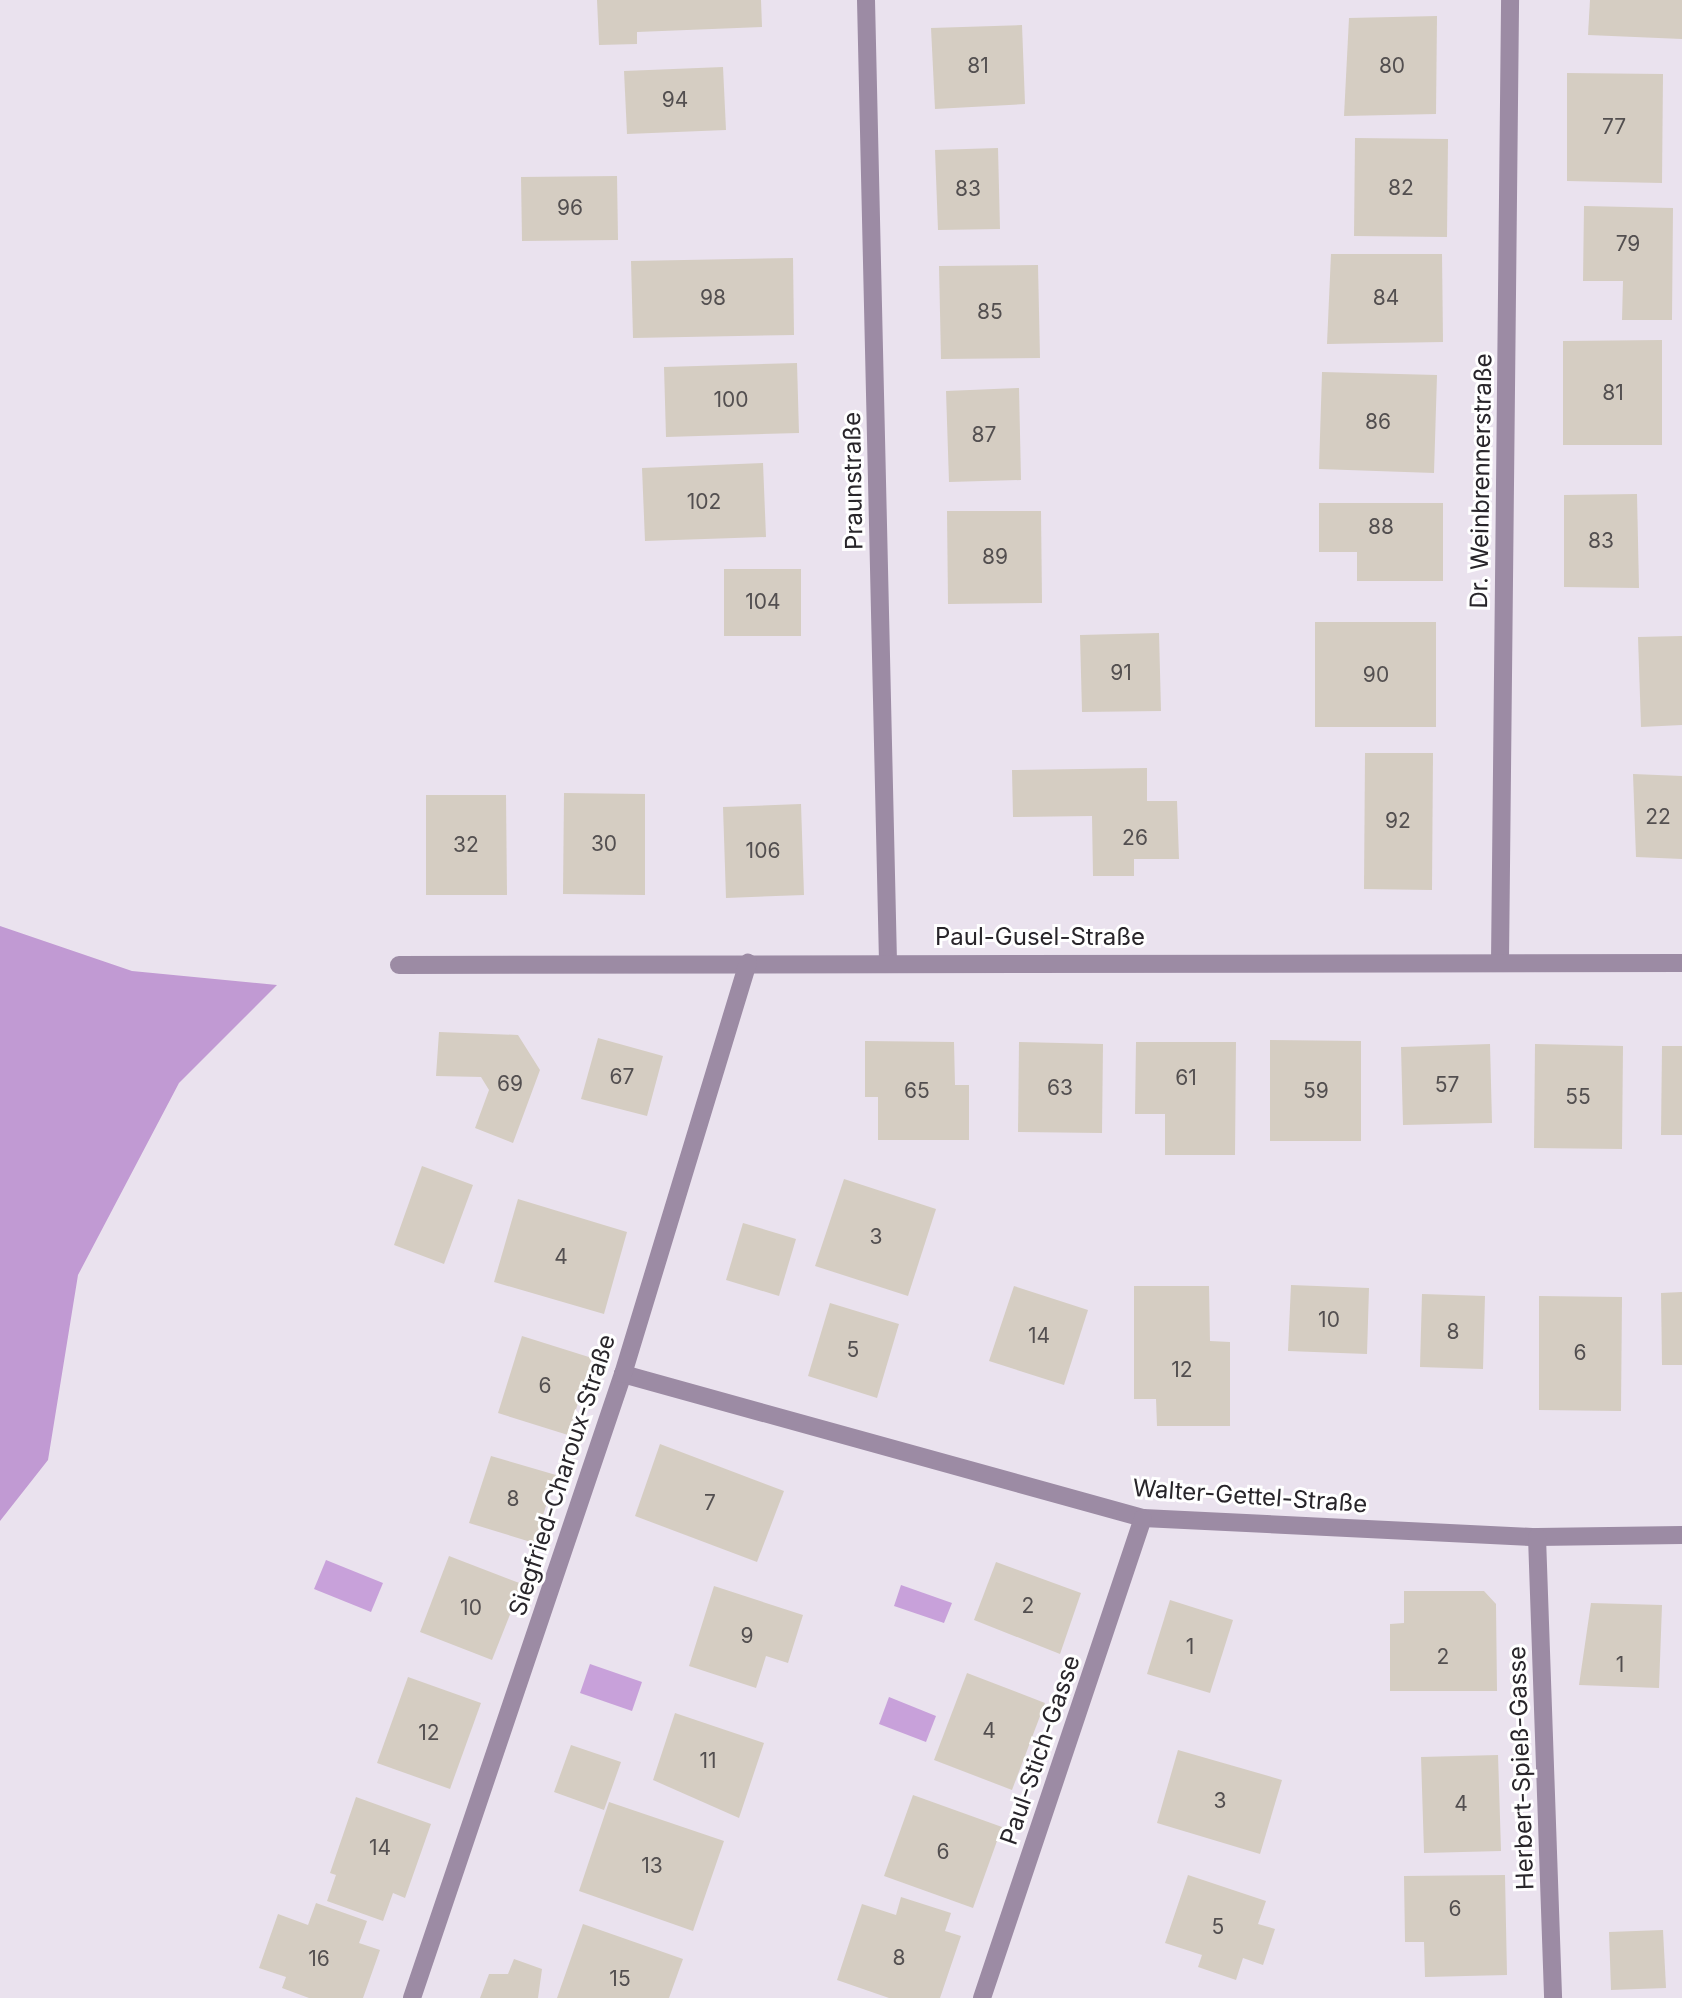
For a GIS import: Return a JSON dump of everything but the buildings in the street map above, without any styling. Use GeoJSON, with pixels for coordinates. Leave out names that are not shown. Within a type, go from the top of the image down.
{"type":"FeatureCollection","features":[{"type":"Feature","properties":{"kind":"street","name":"Praunstraße"},"geometry":{"type":"LineString","coordinates":[[866,0],[888,961]]}},
{"type":"Feature","properties":{"kind":"street","name":"Dr. Weinbrennerstraße"},"geometry":{"type":"LineString","coordinates":[[1500,962],[1510,0]]}},
{"type":"Feature","properties":{"kind":"street","name":"Paul-Gusel-Straße"},"geometry":{"type":"LineString","coordinates":[[399,965],[888,961],[1682,963]]}},
{"type":"Feature","properties":{"kind":"street","name":"Siegfried-Charoux-Straße"},"geometry":{"type":"LineString","coordinates":[[412,1998],[623,1374],[748,963]]}},
{"type":"Feature","properties":{"kind":"street","name":"Walter-Gettel-Straße"},"geometry":{"type":"LineString","coordinates":[[623,1374],[1143,1518],[1537,1537],[1682,1535]]}},
{"type":"Feature","properties":{"kind":"street","name":"Paul-Stich-Gasse"},"geometry":{"type":"LineString","coordinates":[[982,1998],[1143,1518]]}},
{"type":"Feature","properties":{"kind":"street","name":"Herbert-Spieß-Gasse"},"geometry":{"type":"LineString","coordinates":[[1537,1537],[1553,1998]]}},
{"type":"Feature","properties":{"kind":"shaded area"},"geometry":{"type":"Polygon","coordinates":[[[0,926],[132,971],[277,985],[179,1083],[78,1275],[48,1460],[0,1521],[0,926]]]}},
{"type":"Feature","properties":{"kind":"shaded area"},"geometry":{"type":"Polygon","coordinates":[[[326,1560],[383,1583],[371,1612],[314,1589],[326,1560]]]}},
{"type":"Feature","properties":{"kind":"shaded area"},"geometry":{"type":"Polygon","coordinates":[[[901,1585],[952,1603],[944,1623],[894,1606],[901,1585]]]}},
{"type":"Feature","properties":{"kind":"shaded area"},"geometry":{"type":"Polygon","coordinates":[[[590,1664],[642,1682],[632,1711],[580,1693],[590,1664]]]}},
{"type":"Feature","properties":{"kind":"shaded area"},"geometry":{"type":"Polygon","coordinates":[[[889,1697],[936,1716],[926,1742],[879,1724],[889,1697]]]}}]}
